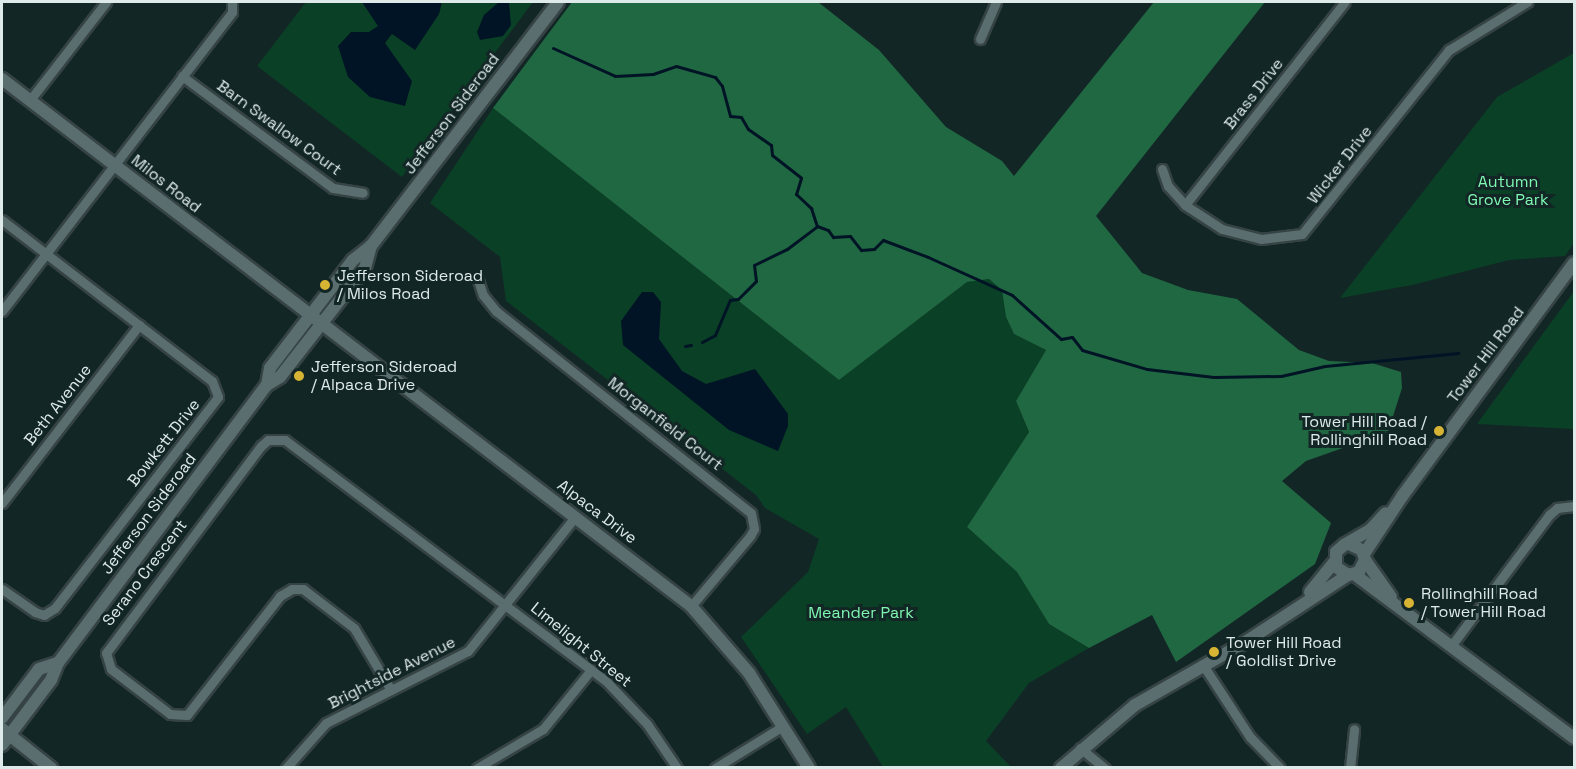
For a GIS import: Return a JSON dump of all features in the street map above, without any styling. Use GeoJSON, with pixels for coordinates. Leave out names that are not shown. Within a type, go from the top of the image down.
{"type":"FeatureCollection","features":[{"type":"Feature","properties":{"kind":"street"},"geometry":{"type":"LineString","coordinates":[[30,100],[106,2]]}},
{"type":"Feature","properties":{"kind":"street"},"geometry":{"type":"LineString","coordinates":[[2,311],[231,12],[232,2]]}},
{"type":"Feature","properties":{"kind":"street","name":"Jefferson Sideroad"},"geometry":{"type":"LineString","coordinates":[[267,385],[270,368],[310,315],[352,260],[371,246],[558,2]]}},
{"type":"Feature","properties":{"kind":"street"},"geometry":{"type":"LineString","coordinates":[[980,39],[996,2]]}},
{"type":"Feature","properties":{"kind":"street","name":"Brass Drive"},"geometry":{"type":"LineString","coordinates":[[1185,205],[1345,2]]}},
{"type":"Feature","properties":{"kind":"street","name":"Wicker Drive"},"geometry":{"type":"LineString","coordinates":[[1162,168],[1168,186],[1185,205],[1207,222],[1244,236],[1261,239],[1306,232],[1449,50],[1527,2]]}},
{"type":"Feature","properties":{"kind":"street","name":"Barn Swallow Court"},"geometry":{"type":"LineString","coordinates":[[182,76],[333,188],[363,193]]}},
{"type":"Feature","properties":{"kind":"street","name":"Milos Road"},"geometry":{"type":"LineString","coordinates":[[2,79],[322,324]]}},
{"type":"Feature","properties":{"kind":"street","name":"Bowkett Drive"},"geometry":{"type":"LineString","coordinates":[[2,220],[212,381],[218,397],[55,608],[44,615],[35,612],[2,589]]}},
{"type":"Feature","properties":{"kind":"street","name":"Jefferson Sideroad"},"geometry":{"type":"LineString","coordinates":[[4,736],[51,680],[57,663],[267,385],[280,377],[365,268],[371,246]]}},
{"type":"Feature","properties":{"kind":"street","name":"Tower Hill Road"},"geometry":{"type":"LineString","coordinates":[[1365,557],[1403,495],[1575,263]]}},
{"type":"Feature","properties":{"kind":"street","name":"Morganfield Court"},"geometry":{"type":"LineString","coordinates":[[478,280],[483,295],[496,311],[752,513],[754,529],[750,536],[691,606]]}},
{"type":"Feature","properties":{"kind":"street","name":"Alpaca Drive"},"geometry":{"type":"LineString","coordinates":[[322,324],[691,606],[736,655],[809,768]]}},
{"type":"Feature","properties":{"kind":"street","name":"Beth Avenue"},"geometry":{"type":"LineString","coordinates":[[2,503],[139,325]]}},
{"type":"Feature","properties":{"kind":"street","name":"Serano Crescent"},"geometry":{"type":"LineString","coordinates":[[391,690],[354,628],[303,589],[292,589],[280,596],[187,715],[170,714],[111,669],[106,653],[261,446],[277,439],[285,440],[506,605]]}},
{"type":"Feature","properties":{"kind":"street","name":"Tower Hill Road"},"geometry":{"type":"LineString","coordinates":[[1349,544],[1370,530],[1403,495]]}},
{"type":"Feature","properties":{"kind":"street"},"geometry":{"type":"LineString","coordinates":[[1452,646],[1549,515],[1557,507],[1575,506]]}},
{"type":"Feature","properties":{"kind":"street","name":"Brightside Avenue"},"geometry":{"type":"LineString","coordinates":[[286,768],[313,733],[326,723],[468,651],[575,517]]}},
{"type":"Feature","properties":{"kind":"street"},"geometry":{"type":"LineString","coordinates":[[1281,620],[1334,562],[1336,552],[1349,544],[1359,546],[1400,607]]}},
{"type":"Feature","properties":{"kind":"street"},"geometry":{"type":"LineString","coordinates":[[1061,768],[1080,748],[1135,705],[1281,620],[1351,574],[1365,557]]}},
{"type":"Feature","properties":{"kind":"street"},"geometry":{"type":"LineString","coordinates":[[1334,562],[1340,571],[1351,574],[1400,607],[1575,738]]}},
{"type":"Feature","properties":{"kind":"street","name":"Limelight Street"},"geometry":{"type":"LineString","coordinates":[[506,605],[591,670],[647,724],[677,768]]}},
{"type":"Feature","properties":{"kind":"street","name":"Jefferson Sideroad"},"geometry":{"type":"LineString","coordinates":[[2,718],[39,669],[57,663]]}},
{"type":"Feature","properties":{"kind":"street"},"geometry":{"type":"LineString","coordinates":[[1203,665],[1250,737],[1280,768]]}},
{"type":"Feature","properties":{"kind":"street"},"geometry":{"type":"LineString","coordinates":[[477,768],[543,729],[591,670]]}},
{"type":"Feature","properties":{"kind":"street"},"geometry":{"type":"LineString","coordinates":[[716,768],[783,726]]}},
{"type":"Feature","properties":{"kind":"street"},"geometry":{"type":"LineString","coordinates":[[1350,768],[1354,729]]}},
{"type":"Feature","properties":{"kind":"street"},"geometry":{"type":"LineString","coordinates":[[4,736],[51,768]]}},
{"type":"Feature","properties":{"kind":"street"},"geometry":{"type":"LineString","coordinates":[[1080,748],[1105,768]]}},
{"type":"Feature","properties":{"kind":"green space"},"geometry":{"type":"Polygon","coordinates":[[[306,2],[533,2],[402,177],[257,66],[306,2]]]}},
{"type":"Feature","properties":{"kind":"green space"},"geometry":{"type":"Polygon","coordinates":[[[572,2],[818,2],[879,50],[946,127],[1002,161],[1014,176],[1154,2],[1265,2],[1096,216],[1142,273],[1188,290],[1237,299],[1299,350],[1329,361],[1372,363],[1401,372],[1402,388],[1388,432],[1306,461],[1282,481],[1331,523],[1315,564],[1176,662],[1152,615],[1089,648],[1049,624],[1017,572],[967,527],[1029,432],[1016,401],[1046,350],[1014,334],[1006,317],[1002,290],[989,279],[967,282],[839,380],[493,108],[572,2]]]}},
{"type":"Feature","properties":{"kind":"green space","name":"Autumn Grove Park"},"geometry":{"type":"Polygon","coordinates":[[[1574,53],[1574,243],[1565,256],[1509,260],[1412,285],[1340,298],[1497,97],[1574,53]]]}},
{"type":"Feature","properties":{"kind":"green space","name":"Meander Park"},"geometry":{"type":"Polygon","coordinates":[[[493,108],[839,380],[967,282],[989,279],[1003,290],[1006,317],[1014,334],[1046,350],[1016,401],[1029,432],[967,527],[1017,572],[1049,624],[1089,648],[1029,683],[986,741],[1011,767],[883,767],[846,707],[807,734],[741,637],[808,572],[819,539],[765,508],[756,495],[506,301],[500,257],[430,203],[493,108]]]}},
{"type":"Feature","properties":{"kind":"green space"},"geometry":{"type":"Polygon","coordinates":[[[1574,291],[1574,429],[1477,424],[1574,291]]]}},
{"type":"Feature","properties":{"kind":"water"},"geometry":{"type":"Polygon","coordinates":[[[362,2],[442,2],[439,14],[415,50],[392,34],[385,43],[412,81],[405,106],[370,97],[348,77],[338,46],[351,32],[369,32],[378,26],[362,2]]]}},
{"type":"Feature","properties":{"kind":"water"},"geometry":{"type":"Polygon","coordinates":[[[499,2],[509,3],[511,25],[503,36],[480,40],[477,32],[484,15],[499,2]]]}},
{"type":"Feature","properties":{"kind":"water"},"geometry":{"type":"Polygon","coordinates":[[[642,292],[653,292],[661,302],[659,339],[682,371],[706,384],[755,369],[788,414],[788,426],[778,451],[729,430],[623,345],[621,321],[642,292]]]}},
{"type":"Feature","properties":{"kind":"waterway"},"geometry":{"type":"LineString","coordinates":[[553,48],[615,76],[653,74],[676,66],[715,77],[722,86],[730,116],[741,117],[748,129],[771,145],[772,155],[801,178],[796,194],[811,208],[817,226]]}},
{"type":"Feature","properties":{"kind":"waterway"},"geometry":{"type":"LineString","coordinates":[[817,226],[828,230],[833,237],[850,236],[861,250],[874,249],[883,240],[928,257],[1012,295],[1061,339],[1072,337],[1082,350],[1147,369],[1214,377],[1281,376],[1325,366],[1458,353]]}},
{"type":"Feature","properties":{"kind":"waterway"},"geometry":{"type":"LineString","coordinates":[[702,342],[715,335],[730,300],[738,299],[756,281],[754,265],[787,249],[817,226]]}},
{"type":"Feature","properties":{"kind":"waterway"},"geometry":{"type":"LineString","coordinates":[[685,346],[691,345]]}},
{"type":"Feature","properties":{"kind":"place","name":"Jefferson Sideroad / Milos Road"},"geometry":{"type":"Point","coordinates":[325,285]}},
{"type":"Feature","properties":{"kind":"place","name":"Jefferson Sideroad / Alpaca Drive"},"geometry":{"type":"Point","coordinates":[299,376]}},
{"type":"Feature","properties":{"kind":"place","name":"Tower Hill Road / Rollinghill Road"},"geometry":{"type":"Point","coordinates":[1439,431]}},
{"type":"Feature","properties":{"kind":"place","name":"Rollinghill Road / Tower Hill Road"},"geometry":{"type":"Point","coordinates":[1409,603]}},
{"type":"Feature","properties":{"kind":"place","name":"Tower Hill Road / Goldlist Drive"},"geometry":{"type":"Point","coordinates":[1214,652]}}]}
